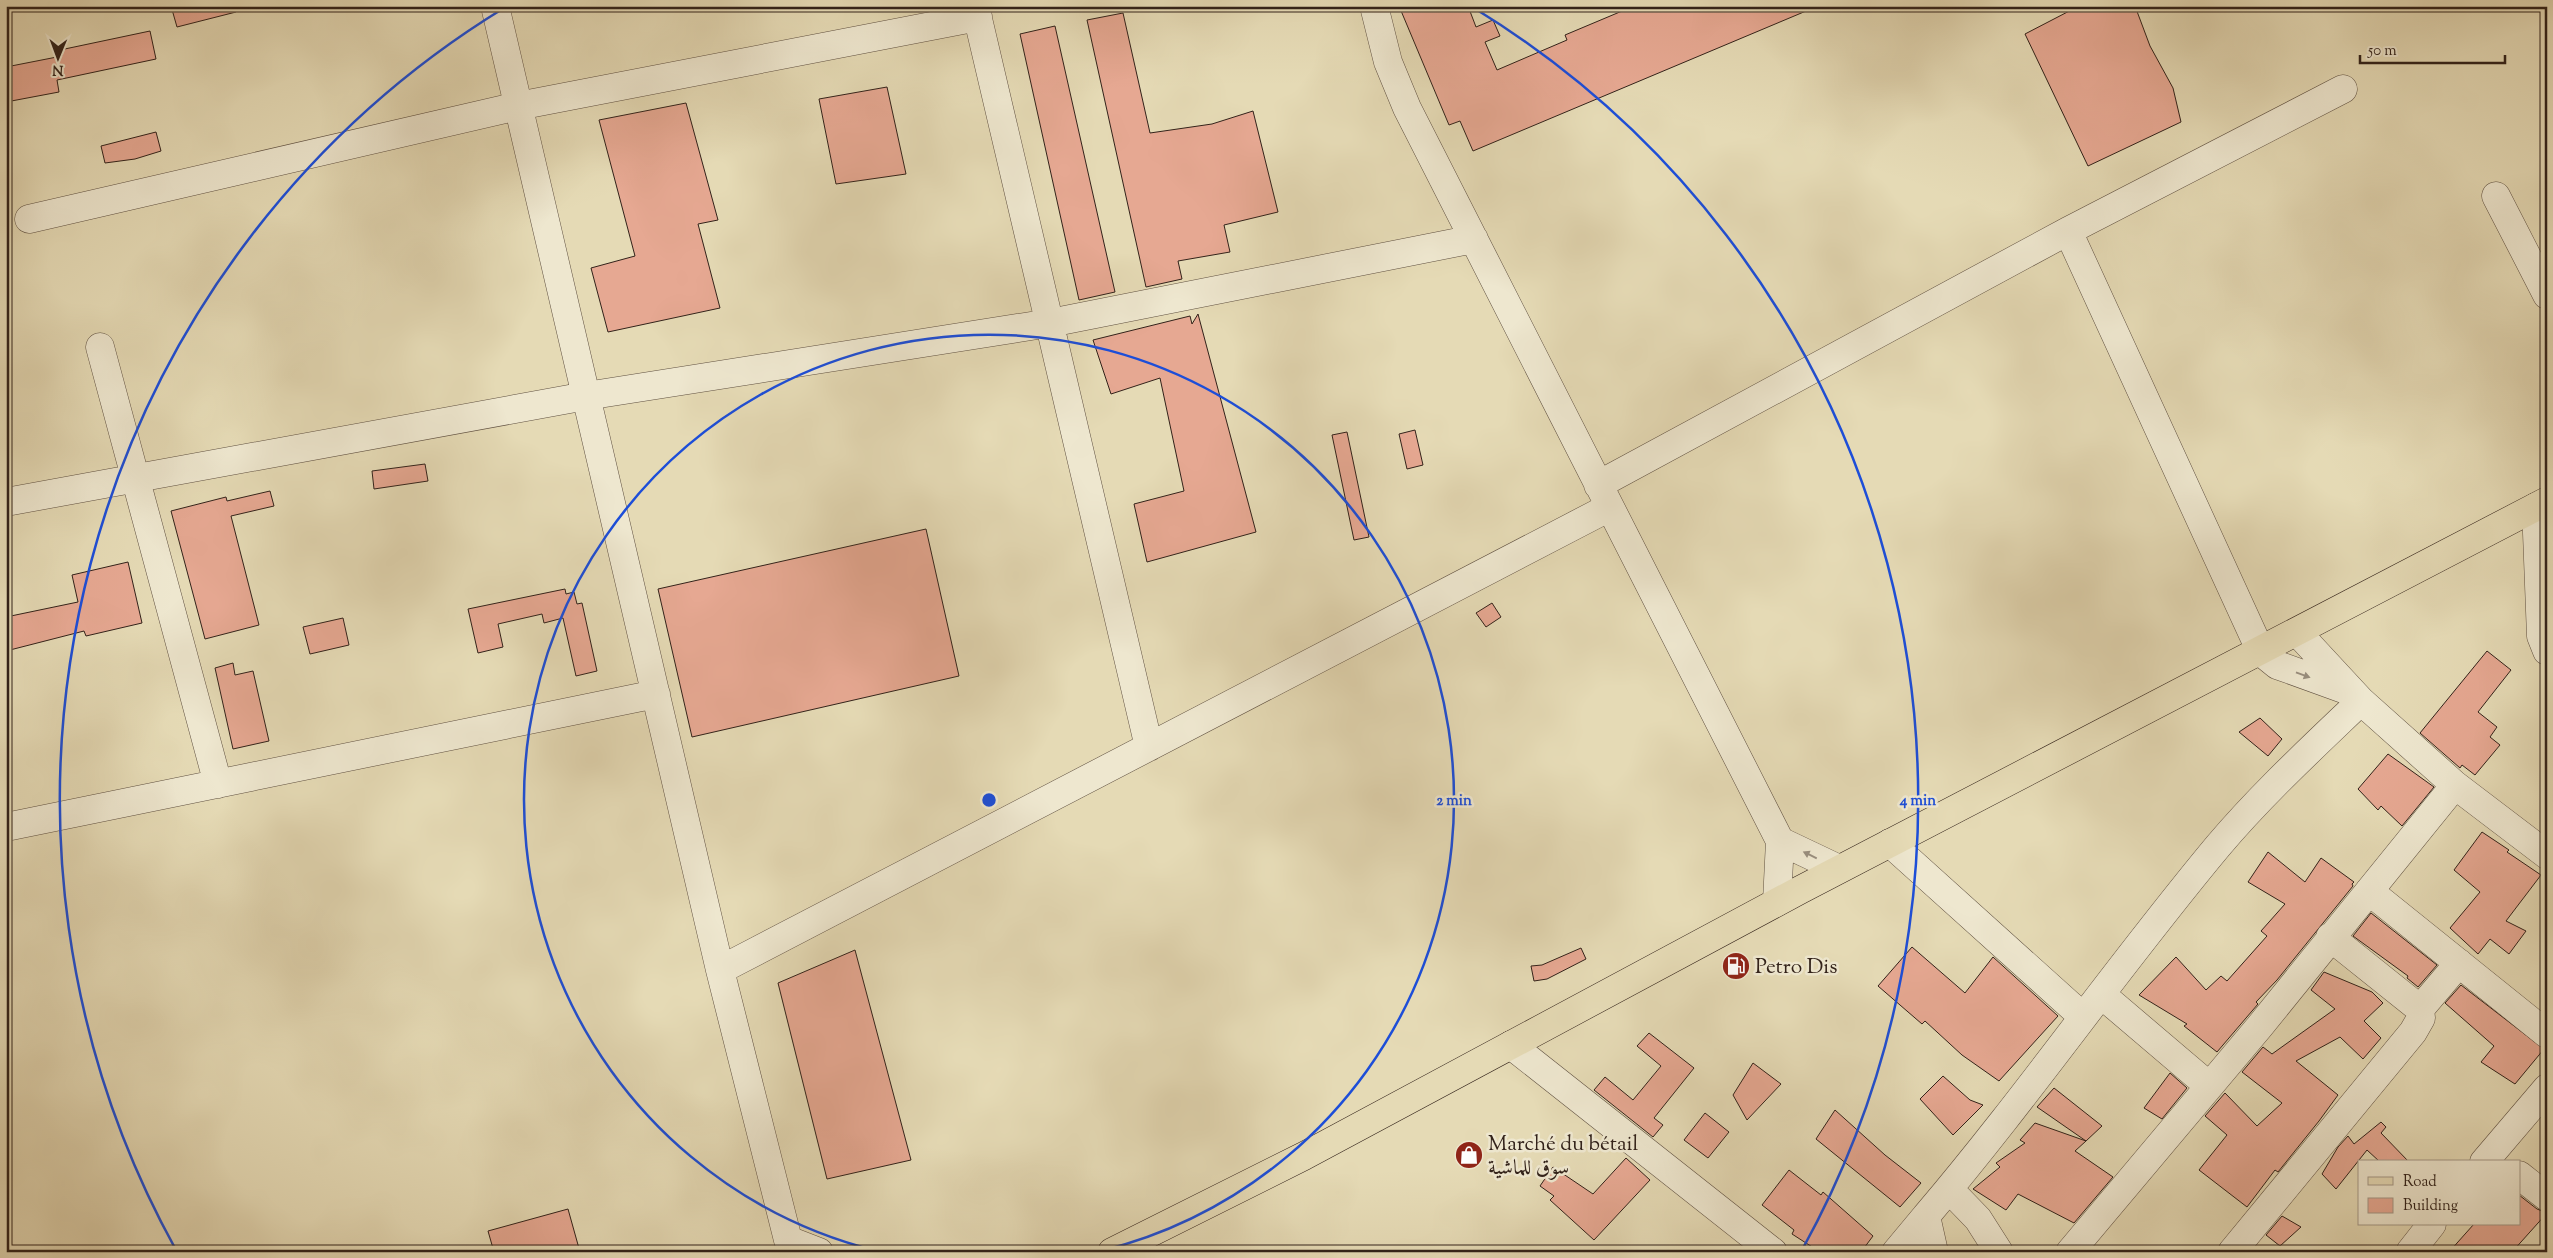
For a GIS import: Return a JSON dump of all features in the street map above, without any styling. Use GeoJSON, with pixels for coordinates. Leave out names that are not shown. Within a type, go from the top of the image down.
{"type":"FeatureCollection","features":[{"type":"Feature","properties":{"kind":"main road"},"geometry":{"type":"LineString","coordinates":[[1112,1252],[1142,1243],[1890,842],[2261,652],[2541,504]]}},
{"type":"Feature","properties":{"kind":"street"},"geometry":{"type":"LineString","coordinates":[[495,6],[720,970],[788,1240],[819,1252]]}},
{"type":"Feature","properties":{"kind":"street"},"geometry":{"type":"LineString","coordinates":[[1374,6],[1388,62],[1407,108],[1780,841],[1777,902]]}},
{"type":"Feature","properties":{"kind":"street"},"geometry":{"type":"LineString","coordinates":[[29,219],[518,106],[977,12],[1149,747]]}},
{"type":"Feature","properties":{"kind":"street"},"geometry":{"type":"LineString","coordinates":[[720,970],[1149,747],[1604,496],[2068,231],[2343,89]]}},
{"type":"Feature","properties":{"kind":"street"},"geometry":{"type":"LineString","coordinates":[[2496,196],[2547,295]]}},
{"type":"Feature","properties":{"kind":"street"},"geometry":{"type":"LineString","coordinates":[[2068,231],[2261,652],[2277,665],[2356,697]]}},
{"type":"Feature","properties":{"kind":"street"},"geometry":{"type":"LineString","coordinates":[[6,502],[586,396],[1050,323],[1474,239]]}},
{"type":"Feature","properties":{"kind":"street"},"geometry":{"type":"LineString","coordinates":[[100,347],[218,784]]}},
{"type":"Feature","properties":{"kind":"street"},"geometry":{"type":"LineString","coordinates":[[2541,504],[2541,636],[2547,651]]}},
{"type":"Feature","properties":{"kind":"street"},"geometry":{"type":"LineString","coordinates":[[2297,632],[2356,697],[2455,785],[2547,855]]}},
{"type":"Feature","properties":{"kind":"street"},"geometry":{"type":"LineString","coordinates":[[6,827],[656,694]]}},
{"type":"Feature","properties":{"kind":"street"},"geometry":{"type":"LineString","coordinates":[[1896,1252],[1949,1190],[2057,1054],[2082,1016],[2102,995],[2219,846],[2356,697]]}},
{"type":"Feature","properties":{"kind":"street"},"geometry":{"type":"LineString","coordinates":[[2070,1252],[2210,1086],[2455,785]]}},
{"type":"Feature","properties":{"kind":"street"},"geometry":{"type":"LineString","coordinates":[[1780,841],[1839,869]]}},
{"type":"Feature","properties":{"kind":"street"},"geometry":{"type":"LineString","coordinates":[[1890,842],[2082,1016]]}},
{"type":"Feature","properties":{"kind":"street"},"geometry":{"type":"LineString","coordinates":[[2369,891],[2547,1034]]}},
{"type":"Feature","properties":{"kind":"street"},"geometry":{"type":"LineString","coordinates":[[2232,1252],[2413,1032],[2421,1018],[2420,1009],[2330,937]]}},
{"type":"Feature","properties":{"kind":"street"},"geometry":{"type":"LineString","coordinates":[[2420,1009],[2458,963]]}},
{"type":"Feature","properties":{"kind":"street"},"geometry":{"type":"LineString","coordinates":[[2102,995],[2210,1086]]}},
{"type":"Feature","properties":{"kind":"street"},"geometry":{"type":"LineString","coordinates":[[1511,1045],[1773,1252]]}},
{"type":"Feature","properties":{"kind":"street"},"geometry":{"type":"LineString","coordinates":[[2493,1159],[2547,1088]]}},
{"type":"Feature","properties":{"kind":"street"},"geometry":{"type":"LineString","coordinates":[[2520,1176],[2547,1197]]}},
{"type":"Feature","properties":{"kind":"street"},"geometry":{"type":"LineString","coordinates":[[1949,1190],[1978,1219],[1999,1252]]}},
{"type":"Feature","properties":{"kind":"street"},"geometry":{"type":"LineString","coordinates":[[1926,1216],[1934,1252]]}},
{"type":"Feature","properties":{"kind":"street"},"geometry":{"type":"LineString","coordinates":[[2410,1252],[2430,1226]]}},
{"type":"Feature","properties":{"kind":"building"},"geometry":{"type":"Polygon","coordinates":[[[171,6],[236,6],[236,12],[177,27],[171,6]]]}},
{"type":"Feature","properties":{"kind":"building"},"geometry":{"type":"Polygon","coordinates":[[[1399,6],[1468,6],[1476,27],[1493,20],[1500,36],[1485,42],[1497,70],[1567,40],[1565,35],[1634,6],[1818,6],[1473,151],[1460,121],[1449,125],[1399,6]]]}},
{"type":"Feature","properties":{"kind":"building"},"geometry":{"type":"Polygon","coordinates":[[[2079,6],[2135,6],[2150,46],[2173,88],[2181,122],[2088,166],[2025,34],[2079,6]]]}},
{"type":"Feature","properties":{"kind":"building"},"geometry":{"type":"Polygon","coordinates":[[[1123,13],[1150,133],[1212,124],[1253,111],[1278,212],[1224,225],[1230,252],[1178,261],[1182,279],[1146,287],[1087,20],[1123,13]]]}},
{"type":"Feature","properties":{"kind":"building"},"geometry":{"type":"Polygon","coordinates":[[[1055,26],[1115,292],[1079,300],[1020,34],[1055,26]]]}},
{"type":"Feature","properties":{"kind":"building"},"geometry":{"type":"Polygon","coordinates":[[[150,31],[156,59],[57,80],[59,92],[6,102],[6,67],[62,56],[60,50],[150,31]]]}},
{"type":"Feature","properties":{"kind":"building"},"geometry":{"type":"Polygon","coordinates":[[[887,87],[906,174],[836,184],[819,99],[887,87]]]}},
{"type":"Feature","properties":{"kind":"building"},"geometry":{"type":"Polygon","coordinates":[[[686,103],[718,220],[698,224],[720,308],[608,332],[591,268],[635,256],[599,120],[686,103]]]}},
{"type":"Feature","properties":{"kind":"building"},"geometry":{"type":"Polygon","coordinates":[[[156,132],[161,151],[135,159],[105,163],[101,146],[156,132]]]}},
{"type":"Feature","properties":{"kind":"building"},"geometry":{"type":"Polygon","coordinates":[[[1198,314],[1256,532],[1147,562],[1134,504],[1184,491],[1160,378],[1111,394],[1093,340],[1190,316],[1192,324],[1198,314]]]}},
{"type":"Feature","properties":{"kind":"building"},"geometry":{"type":"Polygon","coordinates":[[[1415,430],[1423,465],[1407,469],[1399,434],[1415,430]]]}},
{"type":"Feature","properties":{"kind":"building"},"geometry":{"type":"Polygon","coordinates":[[[1347,432],[1369,537],[1354,540],[1332,435],[1347,432]]]}},
{"type":"Feature","properties":{"kind":"building"},"geometry":{"type":"Polygon","coordinates":[[[425,464],[428,481],[374,489],[372,471],[425,464]]]}},
{"type":"Feature","properties":{"kind":"building"},"geometry":{"type":"Polygon","coordinates":[[[270,491],[274,506],[231,516],[259,625],[205,639],[171,511],[226,497],[227,501],[270,491]]]}},
{"type":"Feature","properties":{"kind":"building"},"geometry":{"type":"Polygon","coordinates":[[[926,529],[959,676],[692,737],[658,589],[926,529]]]}},
{"type":"Feature","properties":{"kind":"building"},"geometry":{"type":"Polygon","coordinates":[[[128,562],[142,623],[86,636],[84,631],[6,651],[6,617],[78,602],[72,575],[128,562]]]}},
{"type":"Feature","properties":{"kind":"building"},"geometry":{"type":"Polygon","coordinates":[[[565,589],[566,594],[574,592],[577,604],[582,603],[597,671],[576,676],[563,618],[544,623],[542,614],[498,624],[503,647],[478,653],[468,609],[565,589]]]}},
{"type":"Feature","properties":{"kind":"building"},"geometry":{"type":"Polygon","coordinates":[[[1492,603],[1501,617],[1486,627],[1476,613],[1492,603]]]}},
{"type":"Feature","properties":{"kind":"building"},"geometry":{"type":"Polygon","coordinates":[[[343,618],[349,645],[310,654],[303,627],[343,618]]]}},
{"type":"Feature","properties":{"kind":"building"},"geometry":{"type":"Polygon","coordinates":[[[2487,651],[2511,670],[2478,712],[2497,727],[2490,737],[2500,745],[2475,775],[2462,765],[2460,768],[2420,733],[2487,651]]]}},
{"type":"Feature","properties":{"kind":"building"},"geometry":{"type":"Polygon","coordinates":[[[233,663],[235,675],[253,671],[269,741],[233,749],[215,668],[233,663]]]}},
{"type":"Feature","properties":{"kind":"building"},"geometry":{"type":"Polygon","coordinates":[[[2260,718],[2282,739],[2268,756],[2239,732],[2260,718]]]}},
{"type":"Feature","properties":{"kind":"building"},"geometry":{"type":"Polygon","coordinates":[[[2388,754],[2434,787],[2402,826],[2381,806],[2378,810],[2358,789],[2388,754]]]}},
{"type":"Feature","properties":{"kind":"building"},"geometry":{"type":"Polygon","coordinates":[[[2482,832],[2541,875],[2506,921],[2526,931],[2509,954],[2490,939],[2478,954],[2450,928],[2480,892],[2454,870],[2482,832]]]}},
{"type":"Feature","properties":{"kind":"building"},"geometry":{"type":"Polygon","coordinates":[[[2268,852],[2305,882],[2321,858],[2354,882],[2353,886],[2277,980],[2256,1002],[2258,1004],[2217,1052],[2184,1026],[2187,1024],[2139,995],[2176,957],[2206,990],[2221,976],[2227,981],[2267,936],[2261,931],[2285,904],[2248,882],[2268,852]]]}},
{"type":"Feature","properties":{"kind":"building"},"geometry":{"type":"Polygon","coordinates":[[[2371,913],[2437,965],[2418,987],[2407,978],[2408,976],[2353,936],[2371,913]]]}},
{"type":"Feature","properties":{"kind":"building"},"geometry":{"type":"Polygon","coordinates":[[[1912,947],[1965,993],[1993,957],[2058,1016],[1999,1081],[1962,1055],[1925,1021],[1922,1024],[1878,986],[1912,947]]]}},
{"type":"Feature","properties":{"kind":"building"},"geometry":{"type":"Polygon","coordinates":[[[1581,948],[1586,959],[1547,979],[1534,981],[1531,966],[1542,965],[1581,948]]]}},
{"type":"Feature","properties":{"kind":"building"},"geometry":{"type":"Polygon","coordinates":[[[855,950],[911,1160],[827,1179],[778,983],[855,950]]]}},
{"type":"Feature","properties":{"kind":"building"},"geometry":{"type":"Polygon","coordinates":[[[2324,972],[2372,992],[2383,1003],[2364,1021],[2381,1038],[2363,1059],[2340,1037],[2296,1061],[2338,1095],[2278,1172],[2275,1170],[2247,1207],[2199,1170],[2227,1135],[2205,1116],[2225,1093],[2257,1126],[2282,1103],[2242,1072],[2263,1047],[2272,1054],[2335,1009],[2311,990],[2324,972]]]}},
{"type":"Feature","properties":{"kind":"building"},"geometry":{"type":"Polygon","coordinates":[[[2461,985],[2544,1049],[2515,1084],[2481,1062],[2494,1046],[2445,1003],[2461,985]]]}},
{"type":"Feature","properties":{"kind":"building"},"geometry":{"type":"Polygon","coordinates":[[[1649,1033],[1694,1068],[1654,1118],[1663,1125],[1653,1137],[1594,1090],[1605,1077],[1633,1100],[1661,1066],[1637,1046],[1649,1033]]]}},
{"type":"Feature","properties":{"kind":"building"},"geometry":{"type":"Polygon","coordinates":[[[1753,1063],[1781,1084],[1747,1120],[1733,1095],[1753,1063]]]}},
{"type":"Feature","properties":{"kind":"building"},"geometry":{"type":"Polygon","coordinates":[[[2170,1073],[2187,1088],[2162,1119],[2144,1108],[2170,1073]]]}},
{"type":"Feature","properties":{"kind":"building"},"geometry":{"type":"Polygon","coordinates":[[[1943,1076],[1970,1100],[1983,1105],[1953,1135],[1920,1099],[1943,1076]]]}},
{"type":"Feature","properties":{"kind":"building"},"geometry":{"type":"Polygon","coordinates":[[[2054,1088],[2102,1126],[2086,1141],[2037,1107],[2054,1088]]]}},
{"type":"Feature","properties":{"kind":"building"},"geometry":{"type":"Polygon","coordinates":[[[1835,1110],[1885,1155],[1921,1183],[1900,1207],[1816,1139],[1835,1110]]]}},
{"type":"Feature","properties":{"kind":"building"},"geometry":{"type":"Polygon","coordinates":[[[1705,1113],[1729,1132],[1708,1158],[1684,1140],[1705,1113]]]}},
{"type":"Feature","properties":{"kind":"building"},"geometry":{"type":"Polygon","coordinates":[[[2381,1122],[2386,1127],[2381,1133],[2407,1160],[2378,1160],[2367,1150],[2336,1189],[2322,1174],[2338,1147],[2348,1136],[2354,1144],[2381,1122]]]}},
{"type":"Feature","properties":{"kind":"building"},"geometry":{"type":"Polygon","coordinates":[[[2035,1123],[2086,1141],[2075,1151],[2113,1177],[2074,1223],[2018,1194],[2006,1210],[1973,1189],[2000,1167],[1996,1163],[2025,1143],[2020,1140],[2035,1123]]]}},
{"type":"Feature","properties":{"kind":"building"},"geometry":{"type":"Polygon","coordinates":[[[1626,1158],[1650,1180],[1594,1240],[1550,1200],[1554,1196],[1540,1186],[1553,1167],[1593,1194],[1626,1158]]]}},
{"type":"Feature","properties":{"kind":"building"},"geometry":{"type":"Polygon","coordinates":[[[1789,1170],[1821,1195],[1823,1192],[1873,1236],[1861,1252],[1820,1252],[1792,1234],[1794,1230],[1762,1205],[1789,1170]]]}},
{"type":"Feature","properties":{"kind":"building"},"geometry":{"type":"Polygon","coordinates":[[[2520,1196],[2537,1209],[2547,1213],[2512,1252],[2449,1252],[2472,1226],[2520,1226],[2520,1196]]]}},
{"type":"Feature","properties":{"kind":"building"},"geometry":{"type":"Polygon","coordinates":[[[568,1209],[580,1252],[494,1252],[488,1231],[568,1209]]]}},
{"type":"Feature","properties":{"kind":"building"},"geometry":{"type":"Polygon","coordinates":[[[2282,1216],[2301,1227],[2280,1246],[2266,1235],[2282,1216]]]}},
{"type":"Feature","properties":{"kind":"place","name":"Petro Dis"},"geometry":{"type":"Point","coordinates":[1736,966]}},
{"type":"Feature","properties":{"kind":"place","name":"Marché du bétail سوق للماشية"},"geometry":{"type":"Point","coordinates":[1469,1155]}}]}
